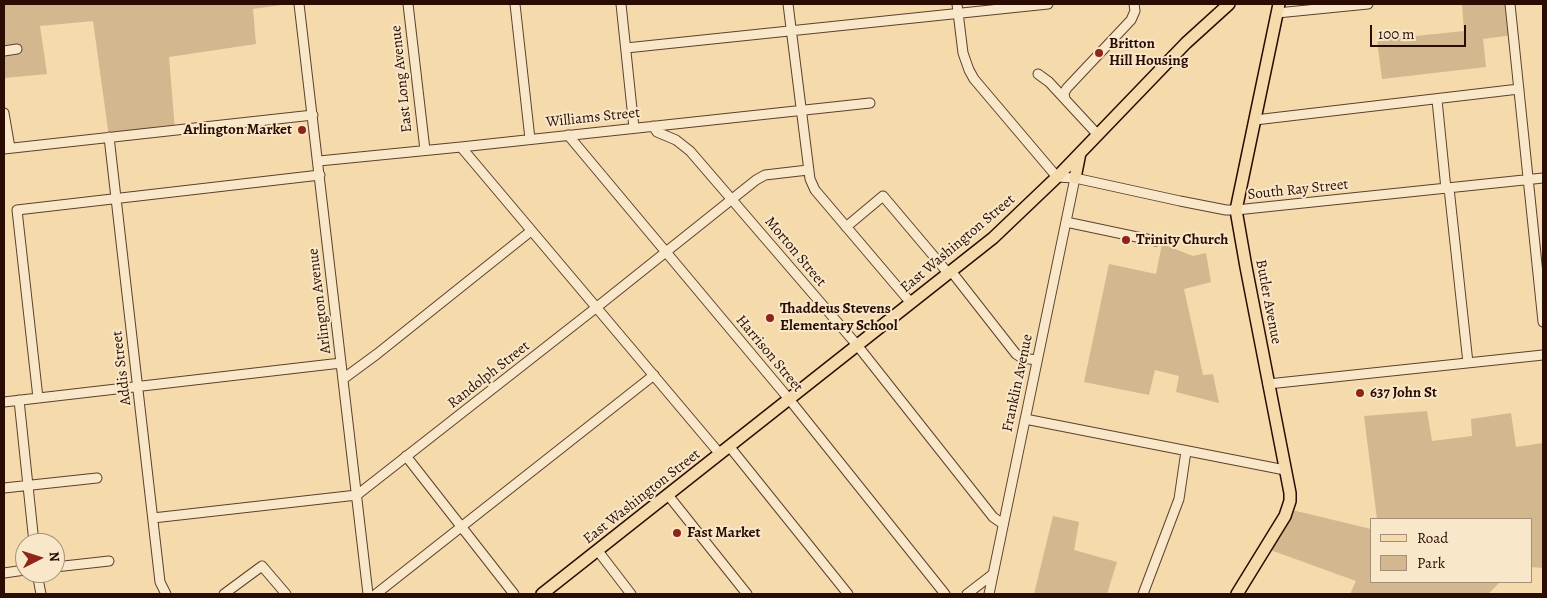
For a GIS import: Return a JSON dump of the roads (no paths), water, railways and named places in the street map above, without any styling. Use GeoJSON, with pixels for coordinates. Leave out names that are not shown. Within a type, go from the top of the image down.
{"type":"FeatureCollection","features":[{"type":"Feature","properties":{"kind":"main road","name":"East Washington Street"},"geometry":{"type":"LineString","coordinates":[[542,594],[1010,224],[1186,43],[1229,4]]}},
{"type":"Feature","properties":{"kind":"main road","name":"Butler Avenue"},"geometry":{"type":"LineString","coordinates":[[1238,594],[1288,509],[1290,493],[1236,210],[1278,8]]}},
{"type":"Feature","properties":{"kind":"main road"},"geometry":{"type":"LineString","coordinates":[[1075,178],[1080,153]]}},
{"type":"Feature","properties":{"kind":"street","name":"Arlington Avenue"},"geometry":{"type":"LineString","coordinates":[[299,4],[314,115],[368,594]]}},
{"type":"Feature","properties":{"kind":"street","name":"East Long Avenue"},"geometry":{"type":"LineString","coordinates":[[408,4],[424,150]]}},
{"type":"Feature","properties":{"kind":"street"},"geometry":{"type":"LineString","coordinates":[[515,4],[530,139]]}},
{"type":"Feature","properties":{"kind":"street"},"geometry":{"type":"LineString","coordinates":[[621,4],[634,128]]}},
{"type":"Feature","properties":{"kind":"street"},"geometry":{"type":"LineString","coordinates":[[788,4],[808,170],[813,186],[911,303]]}},
{"type":"Feature","properties":{"kind":"street"},"geometry":{"type":"LineString","coordinates":[[626,48],[792,31],[958,8],[1048,4]]}},
{"type":"Feature","properties":{"kind":"street"},"geometry":{"type":"LineString","coordinates":[[1065,99],[1064,93],[1067,88],[1131,20],[1135,11],[1134,4]]}},
{"type":"Feature","properties":{"kind":"street"},"geometry":{"type":"LineString","coordinates":[[1278,8],[1368,4]]}},
{"type":"Feature","properties":{"kind":"street"},"geometry":{"type":"LineString","coordinates":[[1510,4],[1543,322]]}},
{"type":"Feature","properties":{"kind":"street"},"geometry":{"type":"LineString","coordinates":[[958,8],[963,53],[974,79],[1057,177]]}},
{"type":"Feature","properties":{"kind":"street"},"geometry":{"type":"LineString","coordinates":[[4,51],[17,49]]}},
{"type":"Feature","properties":{"kind":"street"},"geometry":{"type":"LineString","coordinates":[[1038,74],[1065,99],[1098,135]]}},
{"type":"Feature","properties":{"kind":"street"},"geometry":{"type":"LineString","coordinates":[[1255,120],[1519,89]]}},
{"type":"Feature","properties":{"kind":"street"},"geometry":{"type":"LineString","coordinates":[[1437,100],[1468,362]]}},
{"type":"Feature","properties":{"kind":"street","name":"Williams Street"},"geometry":{"type":"LineString","coordinates":[[319,161],[870,103]]}},
{"type":"Feature","properties":{"kind":"street"},"geometry":{"type":"LineString","coordinates":[[4,113],[7,148],[314,115]]}},
{"type":"Feature","properties":{"kind":"street","name":"Morton Street"},"geometry":{"type":"LineString","coordinates":[[652,126],[657,132],[676,140],[690,151],[733,199],[812,295],[858,345],[993,517],[1003,524]]}},
{"type":"Feature","properties":{"kind":"street","name":"Harrison Street"},"geometry":{"type":"LineString","coordinates":[[568,135],[789,399],[945,594]]}},
{"type":"Feature","properties":{"kind":"street","name":"Addis Street"},"geometry":{"type":"LineString","coordinates":[[109,137],[160,582],[166,594]]}},
{"type":"Feature","properties":{"kind":"street"},"geometry":{"type":"LineString","coordinates":[[461,147],[654,376],[725,450],[848,594]]}},
{"type":"Feature","properties":{"kind":"street","name":"Randolph Street"},"geometry":{"type":"LineString","coordinates":[[357,494],[597,308],[761,177],[808,170]]}},
{"type":"Feature","properties":{"kind":"street"},"geometry":{"type":"LineString","coordinates":[[38,398],[16,210],[320,175]]}},
{"type":"Feature","properties":{"kind":"street","name":"South Ray Street"},"geometry":{"type":"LineString","coordinates":[[1057,177],[1075,178],[1226,210],[1543,178]]}},
{"type":"Feature","properties":{"kind":"street","name":"Franklin Avenue"},"geometry":{"type":"LineString","coordinates":[[989,594],[1075,178]]}},
{"type":"Feature","properties":{"kind":"street"},"geometry":{"type":"LineString","coordinates":[[846,227],[883,196],[950,272],[1016,354],[1022,358],[1037,360]]}},
{"type":"Feature","properties":{"kind":"street"},"geometry":{"type":"LineString","coordinates":[[1066,222],[1156,241]]}},
{"type":"Feature","properties":{"kind":"street"},"geometry":{"type":"LineString","coordinates":[[343,379],[531,231]]}},
{"type":"Feature","properties":{"kind":"street"},"geometry":{"type":"LineString","coordinates":[[1268,384],[1543,355]]}},
{"type":"Feature","properties":{"kind":"street"},"geometry":{"type":"LineString","coordinates":[[4,402],[341,363]]}},
{"type":"Feature","properties":{"kind":"street"},"geometry":{"type":"LineString","coordinates":[[376,594],[654,376]]}},
{"type":"Feature","properties":{"kind":"street"},"geometry":{"type":"LineString","coordinates":[[19,400],[33,533]]}},
{"type":"Feature","properties":{"kind":"street"},"geometry":{"type":"LineString","coordinates":[[1025,419],[1286,470]]}},
{"type":"Feature","properties":{"kind":"street"},"geometry":{"type":"LineString","coordinates":[[1143,594],[1179,499],[1186,451]]}},
{"type":"Feature","properties":{"kind":"street"},"geometry":{"type":"LineString","coordinates":[[406,456],[514,594]]}},
{"type":"Feature","properties":{"kind":"street"},"geometry":{"type":"LineString","coordinates":[[4,488],[97,478]]}},
{"type":"Feature","properties":{"kind":"street"},"geometry":{"type":"LineString","coordinates":[[153,518],[357,494]]}},
{"type":"Feature","properties":{"kind":"street"},"geometry":{"type":"LineString","coordinates":[[668,495],[747,594]]}},
{"type":"Feature","properties":{"kind":"street"},"geometry":{"type":"LineString","coordinates":[[598,551],[631,594]]}},
{"type":"Feature","properties":{"kind":"street"},"geometry":{"type":"LineString","coordinates":[[65,566],[109,561]]}},
{"type":"Feature","properties":{"kind":"street"},"geometry":{"type":"LineString","coordinates":[[224,594],[262,566],[286,594]]}},
{"type":"Feature","properties":{"kind":"street"},"geometry":{"type":"LineString","coordinates":[[967,594],[993,574]]}},
{"type":"Feature","properties":{"kind":"place","name":"Britton Hill Housing"},"geometry":{"type":"Point","coordinates":[1099,53]}},
{"type":"Feature","properties":{"kind":"place","name":"Arlington Market"},"geometry":{"type":"Point","coordinates":[302,130]}},
{"type":"Feature","properties":{"kind":"place","name":"Trinity Church"},"geometry":{"type":"Point","coordinates":[1126,240]}},
{"type":"Feature","properties":{"kind":"place","name":"Thaddeus Stevens Elementary School"},"geometry":{"type":"Point","coordinates":[770,318]}},
{"type":"Feature","properties":{"kind":"place","name":"637 John St"},"geometry":{"type":"Point","coordinates":[1360,393]}},
{"type":"Feature","properties":{"kind":"place","name":"Fast Market"},"geometry":{"type":"Point","coordinates":[677,533]}}]}
